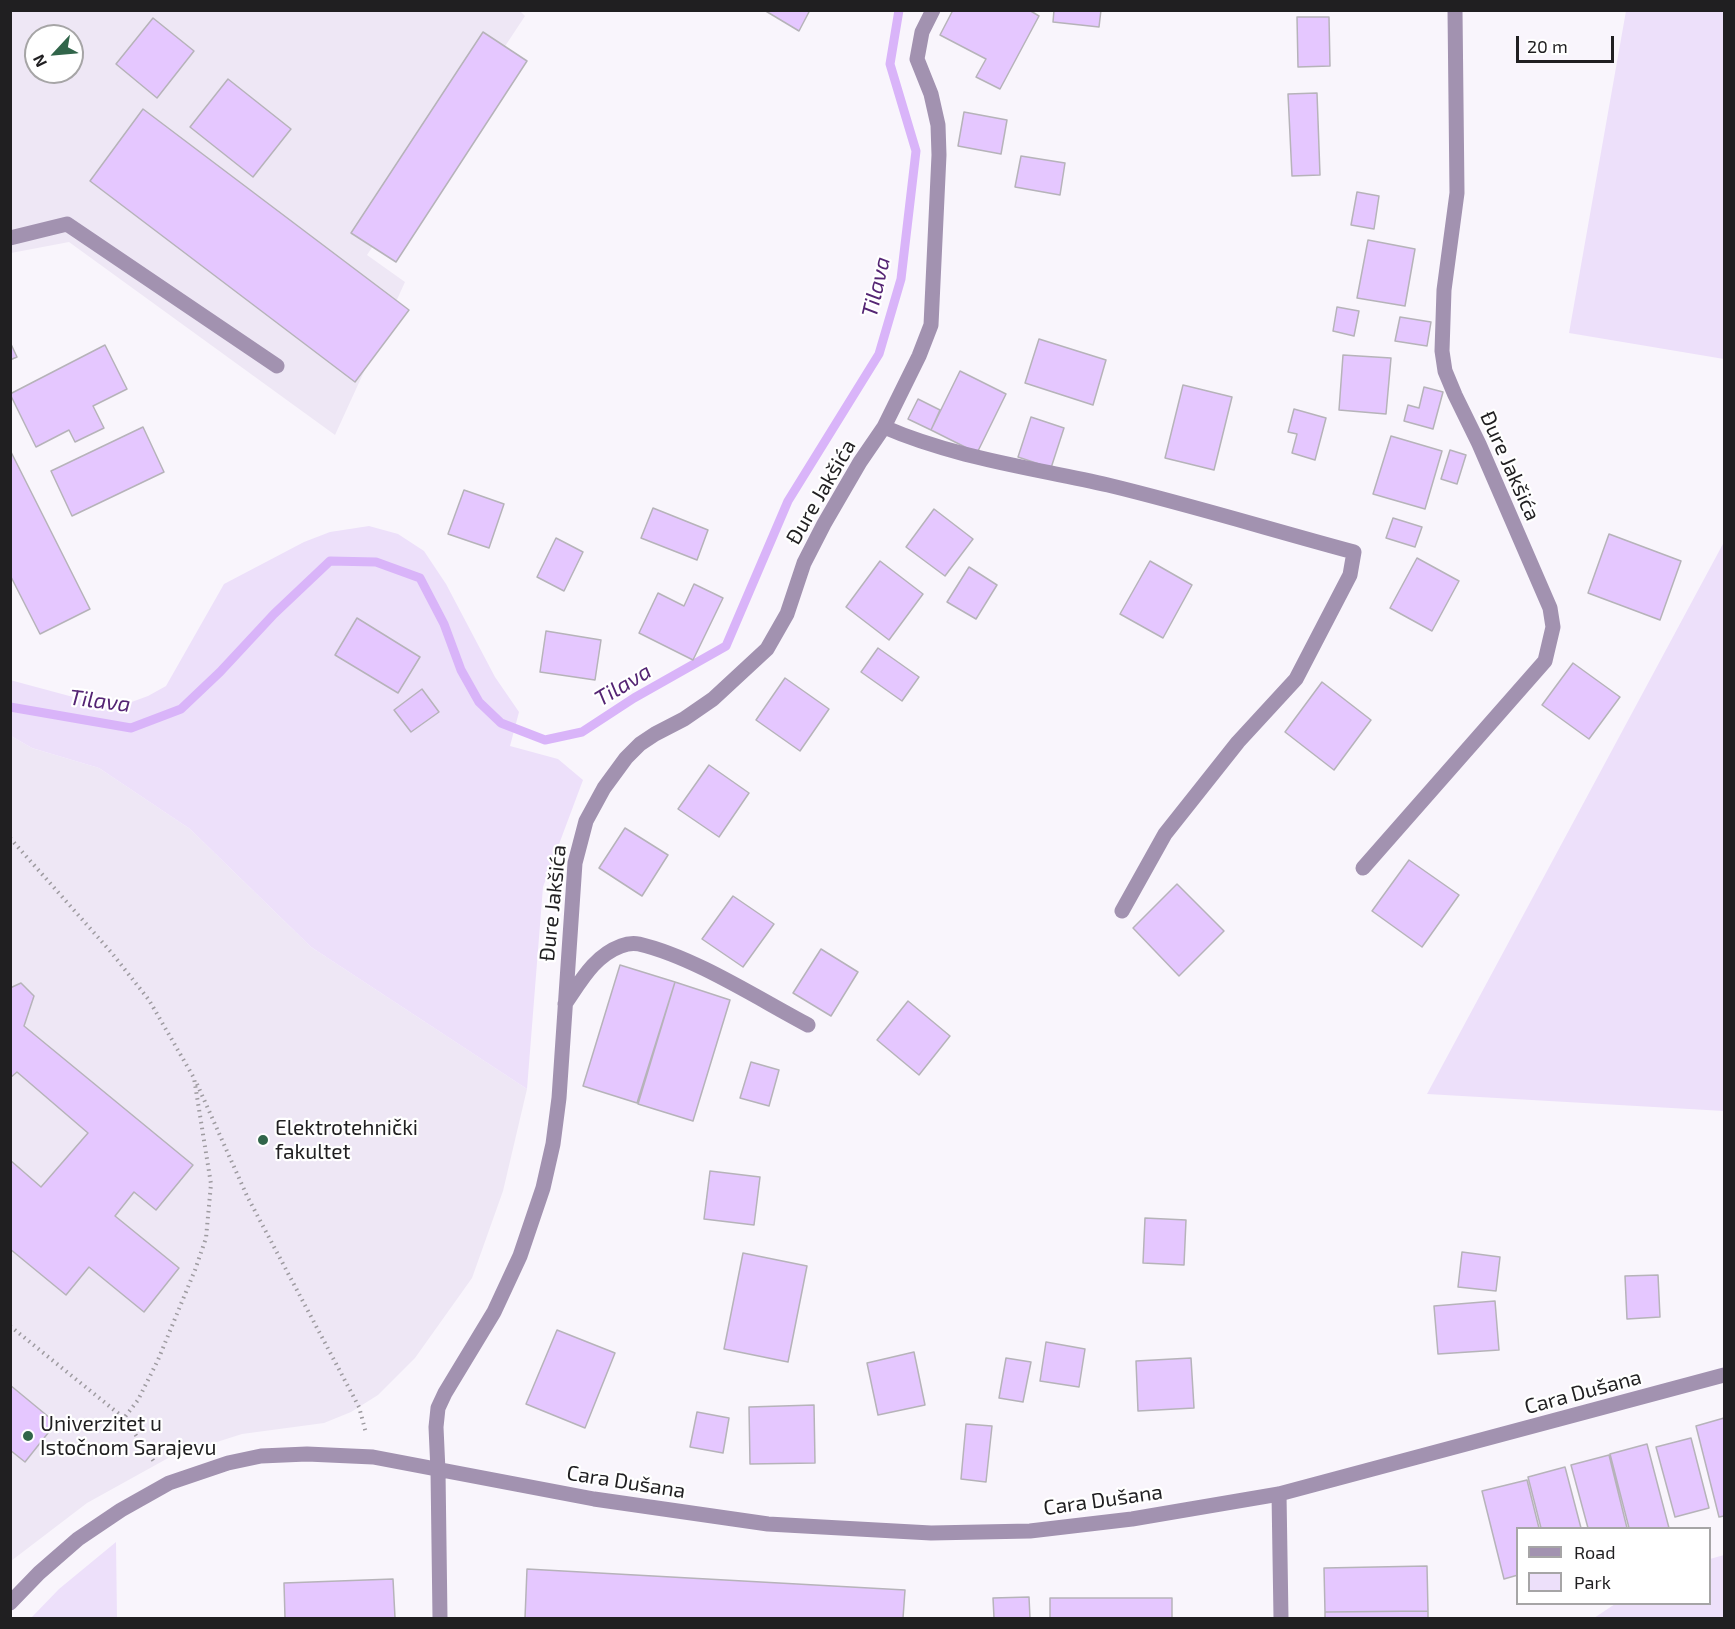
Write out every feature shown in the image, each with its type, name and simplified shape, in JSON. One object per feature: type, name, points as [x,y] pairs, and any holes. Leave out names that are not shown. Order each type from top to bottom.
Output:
[{"type":"street","name":"Đure Jakšića","points":[[440,1618],[438,1471],[435,1427],[438,1408],[494,1312],[520,1256],[543,1188],[553,1144],[559,1098],[575,863],[586,821],[604,788],[640,744],[684,719],[713,699],[767,649],[787,614],[804,563],[824,524],[860,462],[884,427],[919,356],[931,325],[939,155],[938,125],[931,94],[917,59],[922,32],[933,10]]},
{"type":"street","name":"Đure Jakšića","points":[[1364,868],[1545,661],[1553,627],[1550,608],[1445,371],[1442,351],[1444,290],[1457,193],[1455,10]]},
{"type":"street","points":[[10,238],[67,224],[278,366]]},
{"type":"street","name":"Đure Jakšića","points":[[884,427],[913,439],[970,455],[1109,486],[1354,552],[1350,575],[1296,679],[1238,742],[1165,834],[1122,911]]},
{"type":"street","points":[[565,1004],[593,964],[623,945],[637,943],[690,962],[807,1025]]},
{"type":"street","name":"Cara Dušana","points":[[10,1602],[78,1539],[121,1510],[169,1483],[228,1462],[261,1456],[307,1454],[373,1457],[594,1499],[768,1524],[932,1533],[1030,1531],[1132,1519],[1279,1494],[1725,1375]]},
{"type":"street","points":[[1279,1494],[1281,1618]]},
{"type":"path","points":[[10,838],[111,952],[149,1000],[194,1078],[247,1196],[359,1407],[373,1457]]},
{"type":"path","points":[[124,1418],[138,1400],[158,1360],[206,1238],[211,1184],[194,1078]]},
{"type":"path","points":[[10,1326],[124,1418],[169,1483]]},
{"type":"shaded area","points":[[519,10],[525,16],[367,255],[405,282],[335,435],[69,242],[11,253],[11,11]]},
{"type":"shaded area","name":"Elektrotehnički fakultet","points":[[11,736],[32,748],[99,768],[190,829],[311,947],[527,1089],[503,1191],[472,1278],[415,1358],[378,1395],[351,1412],[324,1423],[242,1434],[170,1457],[87,1503],[11,1561]]},
{"type":"green space","points":[[1626,11],[1724,11],[1724,359],[1569,333]]},
{"type":"green space","points":[[369,526],[398,534],[424,551],[446,584],[495,677],[519,712],[510,746],[558,759],[583,780],[543,887],[527,1089],[311,947],[190,829],[99,768],[32,748],[11,736],[10,680],[118,707],[148,696],[166,686],[224,584],[304,542],[330,532]]},
{"type":"green space","points":[[1724,542],[1724,1111],[1427,1094]]},
{"type":"green space","points":[[116,1542],[117,1618],[31,1618],[59,1589]]},
{"type":"green space","points":[[1724,1555],[1724,1618],[1594,1618],[1614,1605],[1711,1605],[1711,1559]]},
{"type":"building","points":[[764,10],[810,10],[799,31]]},
{"type":"building","points":[[953,10],[1029,10],[1039,16],[1000,89],[976,77],[986,59],[940,35]]},
{"type":"building","points":[[1054,10],[1101,10],[1099,27],[1053,22]]},
{"type":"building","points":[[1297,17],[1329,17],[1330,66],[1298,67]]},
{"type":"building","points":[[153,18],[194,51],[157,98],[116,64]]},
{"type":"building","points":[[483,32],[527,61],[396,262],[351,233]]},
{"type":"building","points":[[228,79],[291,129],[253,177],[190,127]]},
{"type":"building","points":[[1317,93],[1320,175],[1292,176],[1288,94]]},
{"type":"building","points":[[143,109],[409,310],[355,382],[90,181]]},
{"type":"building","points":[[964,112],[1007,120],[1001,154],[958,146]]},
{"type":"building","points":[[1021,156],[1065,163],[1060,195],[1015,187]]},
{"type":"building","points":[[1357,192],[1379,196],[1374,229],[1351,225]]},
{"type":"building","points":[[1368,240],[1415,249],[1405,306],[1357,298]]},
{"type":"building","points":[[1337,307],[1359,311],[1354,336],[1333,331]]},
{"type":"building","points":[[1400,317],[1431,322],[1427,346],[1395,341]]},
{"type":"building","points":[[1039,339],[1106,360],[1093,405],[1025,383]]},
{"type":"building","points":[[10,342],[17,357],[10,360]]},
{"type":"building","points":[[105,345],[127,389],[93,406],[104,428],[75,442],[69,430],[36,447],[10,394]]},
{"type":"building","points":[[1343,355],[1391,358],[1386,414],[1339,410]]},
{"type":"building","points":[[960,371],[1006,394],[977,453],[931,430]]},
{"type":"building","points":[[1183,385],[1232,397],[1214,470],[1165,458]]},
{"type":"building","points":[[1424,387],[1443,392],[1433,429],[1404,421],[1408,405],[1419,408]]},
{"type":"building","points":[[918,399],[940,410],[931,430],[908,419]]},
{"type":"building","points":[[1294,409],[1326,418],[1315,460],[1292,453],[1297,434],[1288,432]]},
{"type":"building","points":[[1031,417],[1064,428],[1051,468],[1018,457]]},
{"type":"building","points":[[143,427],[164,472],[72,516],[51,471]]},
{"type":"building","points":[[1391,436],[1442,451],[1425,509],[1373,494]]},
{"type":"building","points":[[10,450],[90,609],[40,634],[10,575]]},
{"type":"building","points":[[1450,450],[1466,455],[1457,484],[1441,479]]},
{"type":"building","points":[[464,490],[504,504],[489,548],[448,534]]},
{"type":"building","points":[[653,508],[708,530],[697,560],[641,538]]},
{"type":"building","points":[[934,509],[973,539],[945,576],[906,547]]},
{"type":"building","points":[[1393,518],[1422,527],[1415,547],[1386,538]]},
{"type":"building","points":[[1609,534],[1681,561],[1660,620],[1588,593]]},
{"type":"building","points":[[556,538],[583,552],[564,591],[537,577]]},
{"type":"building","points":[[1417,558],[1459,581],[1432,631],[1390,608]]},
{"type":"building","points":[[880,561],[923,594],[889,640],[846,607]]},
{"type":"building","points":[[1150,561],[1192,585],[1163,638],[1120,614]]},
{"type":"building","points":[[969,567],[997,585],[976,619],[947,602]]},
{"type":"building","points":[[694,584],[723,598],[693,660],[639,633],[658,593],[684,606]]},
{"type":"building","points":[[357,618],[420,657],[398,693],[335,655]]},
{"type":"building","points":[[546,631],[601,640],[595,680],[540,672]]},
{"type":"building","points":[[878,648],[919,677],[902,701],[861,672]]},
{"type":"building","points":[[1573,663],[1620,697],[1589,739],[1542,705]]},
{"type":"building","points":[[785,678],[829,709],[800,751],[756,720]]},
{"type":"building","points":[[1322,682],[1371,720],[1334,770],[1285,732]]},
{"type":"building","points":[[422,689],[439,712],[411,732],[394,710]]},
{"type":"building","points":[[709,765],[749,793],[719,837],[678,809]]},
{"type":"building","points":[[625,828],[668,855],[642,896],[599,868]]},
{"type":"building","points":[[1409,860],[1459,895],[1422,947],[1372,911]]},
{"type":"building","points":[[1177,884],[1224,931],[1179,976],[1133,928]]},
{"type":"building","points":[[733,896],[774,924],[743,967],[702,939]]},
{"type":"building","points":[[821,949],[858,972],[831,1016],[793,993]]},
{"type":"building","points":[[620,965],[675,982],[637,1103],[583,1086]]},
{"type":"building","points":[[675,982],[730,1000],[693,1121],[638,1104]]},
{"type":"building","points":[[21,983],[34,996],[24,1026],[193,1165],[156,1210],[134,1192],[115,1216],[179,1268],[144,1312],[89,1267],[66,1295],[10,1249],[10,1160],[41,1187],[88,1133],[17,1072],[10,1078],[10,988]]},
{"type":"building","points":[[908,1001],[950,1036],[919,1075],[877,1040]]},
{"type":"building","points":[[751,1062],[779,1070],[769,1106],[740,1098]]},
{"type":"building","points":[[710,1171],[760,1177],[754,1225],[704,1219]]},
{"type":"building","points":[[1145,1218],[1186,1220],[1184,1265],[1143,1263]]},
{"type":"building","points":[[1462,1252],[1500,1257],[1496,1291],[1458,1287]]},
{"type":"building","points":[[743,1253],[807,1266],[788,1362],[724,1349]]},
{"type":"building","points":[[1658,1275],[1660,1317],[1627,1319],[1625,1276]]},
{"type":"building","points":[[1495,1301],[1499,1350],[1438,1354],[1434,1306]]},
{"type":"building","points":[[557,1330],[615,1353],[585,1428],[526,1404]]},
{"type":"building","points":[[1046,1342],[1085,1349],[1079,1387],[1040,1381]]},
{"type":"building","points":[[914,1352],[925,1405],[878,1415],[867,1363]]},
{"type":"building","points":[[1006,1358],[1031,1362],[1023,1402],[999,1398]]},
{"type":"building","points":[[1191,1358],[1194,1408],[1138,1411],[1136,1361]]},
{"type":"building","name":"Univerzitet u Istočnom Sarajevu","points":[[10,1385],[56,1423],[25,1462],[10,1450]]},
{"type":"building","points":[[814,1405],[815,1463],[750,1464],[749,1407]]},
{"type":"building","points":[[697,1412],[729,1418],[723,1453],[690,1447]]},
{"type":"building","points":[[1724,1418],[1724,1516],[1719,1517],[1696,1426]]},
{"type":"building","points":[[966,1424],[992,1426],[986,1482],[961,1479]]},
{"type":"building","points":[[1691,1438],[1709,1508],[1675,1517],[1656,1447]]},
{"type":"building","points":[[1647,1444],[1669,1527],[1629,1527],[1610,1454]]},
{"type":"building","points":[[1609,1455],[1627,1527],[1588,1527],[1571,1465]]},
{"type":"building","points":[[1565,1467],[1581,1527],[1541,1527],[1528,1477]]},
{"type":"building","points":[[1527,1480],[1539,1527],[1516,1527],[1516,1576],[1504,1579],[1482,1491]]},
{"type":"building","points":[[1427,1566],[1428,1611],[1325,1612],[1324,1568]]},
{"type":"building","points":[[527,1569],[905,1590],[903,1618],[525,1618]]},
{"type":"building","points":[[393,1579],[395,1618],[285,1618],[284,1583]]},
{"type":"building","points":[[1029,1597],[1030,1618],[994,1618],[993,1598]]},
{"type":"building","points":[[1050,1598],[1172,1598],[1172,1618],[1050,1618]]},
{"type":"building","points":[[1428,1611],[1428,1618],[1325,1618],[1325,1612]]},
{"type":"waterway","name":"Tilava","points":[[10,707],[131,728],[181,709],[220,672],[274,614],[330,561],[376,562],[420,578],[444,624],[461,670],[479,702],[501,723],[545,740],[582,732],[634,698],[726,646],[788,501],[879,354],[901,279],[916,151],[890,64],[899,10]]},
{"type":"place","name":"Elektrotehnički fakultet","points":[[263,1140]]},
{"type":"place","name":"Univerzitet u Istočnom Sarajevu","points":[[28,1436]]}]
